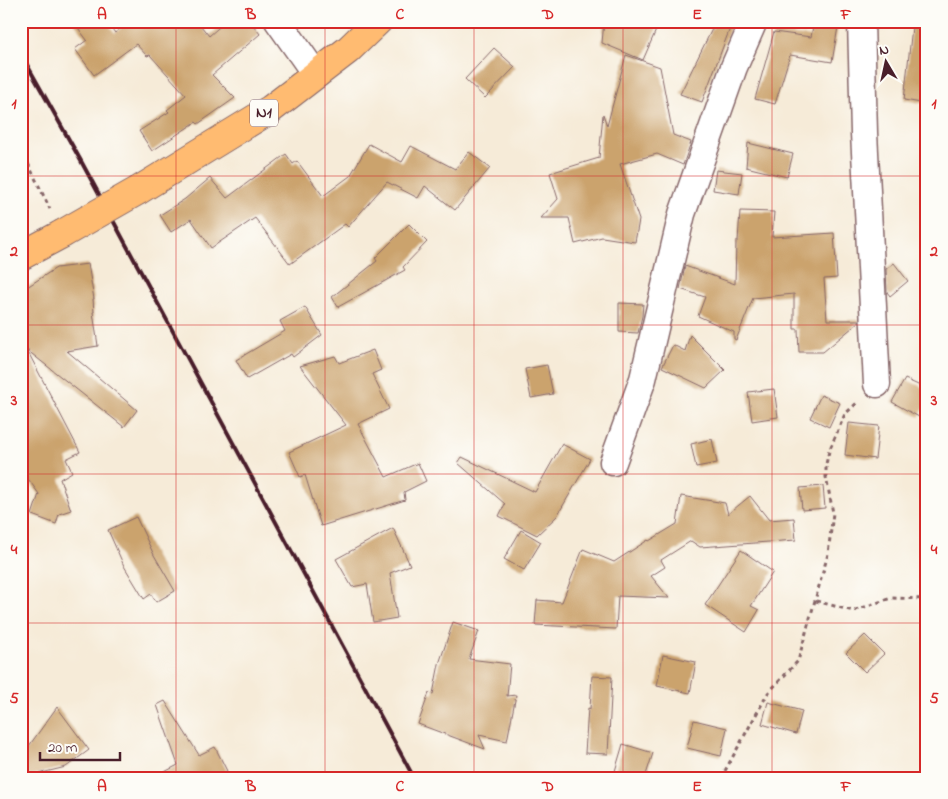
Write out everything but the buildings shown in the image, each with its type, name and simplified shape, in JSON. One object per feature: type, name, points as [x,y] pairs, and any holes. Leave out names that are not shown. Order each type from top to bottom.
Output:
[{"type":"highway","name":"N1","points":[[21,256],[139,190],[271,109],[348,50],[378,21]]},
{"type":"street","points":[[278,21],[316,75]]},
{"type":"street","points":[[613,462],[643,379],[682,214],[734,67],[754,21]]},
{"type":"street","points":[[861,21],[864,133],[877,384]]},
{"type":"path","points":[[21,149],[62,234]]},
{"type":"path","points":[[721,778],[768,693],[798,661],[828,554],[833,513],[826,477],[829,450],[845,414],[877,384]]},
{"type":"path","points":[[816,601],[853,611],[891,598],[927,599]]},
{"type":"railway","points":[[21,54],[81,161],[414,778]]}]
